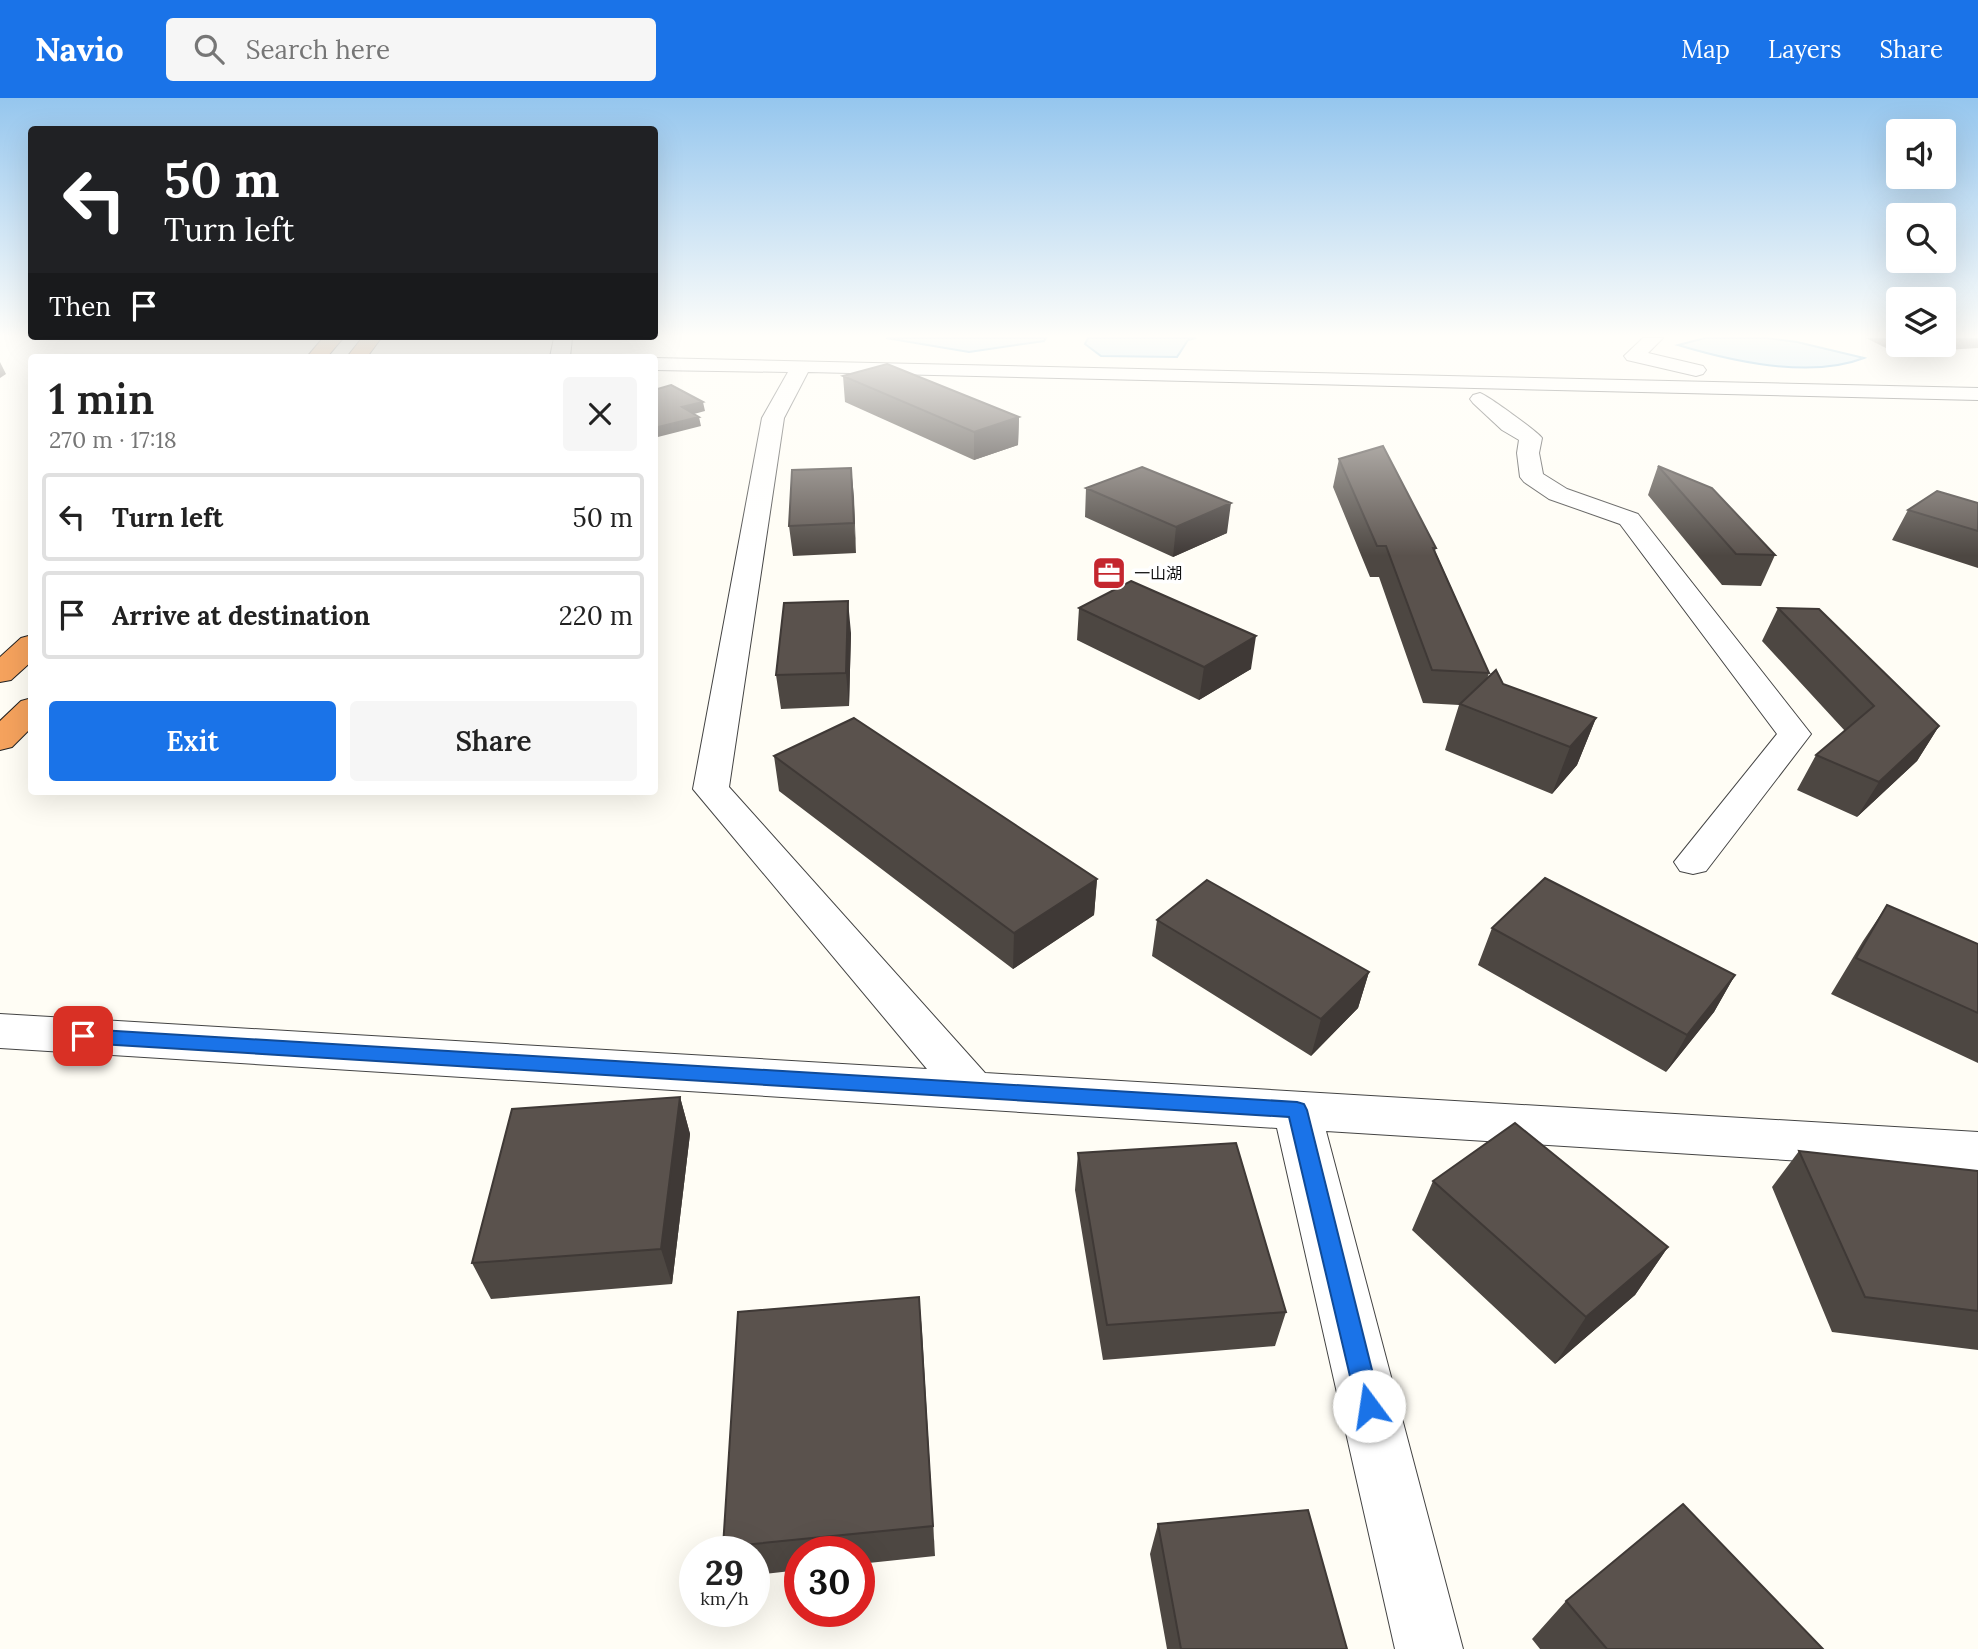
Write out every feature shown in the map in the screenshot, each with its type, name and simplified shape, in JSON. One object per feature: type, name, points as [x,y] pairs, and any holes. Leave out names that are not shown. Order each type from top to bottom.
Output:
[{"type":"highway","points":[[0,673],[28,648]]},
{"type":"highway","points":[[0,740],[28,712]]},
{"type":"street","points":[[777,410],[773,418],[711,789],[972,1090]]},
{"type":"street","points":[[1493,410],[1531,438],[1528,453],[1532,477],[1558,494],[1629,519],[1794,734],[1693,862]]},
{"type":"street","points":[[0,1031],[1978,1152]]},
{"type":"street","points":[[1297,1110],[1429,1649]]},
{"type":"building","points":[[658,410],[688,410],[699,417],[658,427]]},
{"type":"building","points":[[923,410],[1003,410],[1019,417],[974,432]]},
{"type":"building","points":[[1383,446],[1436,548],[1433,548],[1489,673],[1432,670],[1386,546],[1377,546],[1339,459]]},
{"type":"building","points":[[1658,466],[1712,488],[1775,555],[1736,554]]},
{"type":"building","points":[[1142,467],[1231,503],[1176,527],[1086,488]]},
{"type":"building","points":[[851,468],[854,523],[789,526],[792,470]]},
{"type":"building","points":[[1937,491],[1978,503],[1978,531],[1908,510]]},
{"type":"building","points":[[1131,581],[1256,636],[1204,667],[1079,608]]},
{"type":"building","points":[[848,601],[846,673],[776,675],[784,603]]},
{"type":"building","points":[[1778,608],[1819,609],[1939,726],[1879,782],[1816,755],[1874,706]]},
{"type":"building","points":[[1496,670],[1503,684],[1596,718],[1570,747],[1460,704]]},
{"type":"building","points":[[854,718],[1097,879],[1014,933],[774,756]]},
{"type":"building","points":[[1545,878],[1735,975],[1687,1035],[1492,928]]},
{"type":"building","points":[[1207,880],[1369,972],[1321,1019],[1157,920]]},
{"type":"building","points":[[1887,905],[1978,944],[1978,1013],[1856,958]]},
{"type":"building","points":[[680,1097],[661,1249],[472,1263],[512,1109]]},
{"type":"building","points":[[1515,1123],[1668,1247],[1586,1317],[1433,1181]]},
{"type":"building","points":[[1236,1143],[1286,1312],[1107,1325],[1078,1153]]},
{"type":"building","points":[[1799,1151],[1978,1171],[1978,1311],[1865,1297]]},
{"type":"building","points":[[919,1297],[933,1526],[833,1536],[784,1536],[784,1541],[770,1542],[770,1536],[724,1536],[738,1312]]},
{"type":"building","points":[[1683,1504],[1823,1649],[1607,1649],[1566,1601]]},
{"type":"building","points":[[1308,1510],[1347,1649],[1181,1649],[1158,1524]]},
{"type":"place","name":"一山湖","points":[[1109,573]]},
{"type":"route","points":[[83,1036],[1297,1110],[1369,1406]]}]
